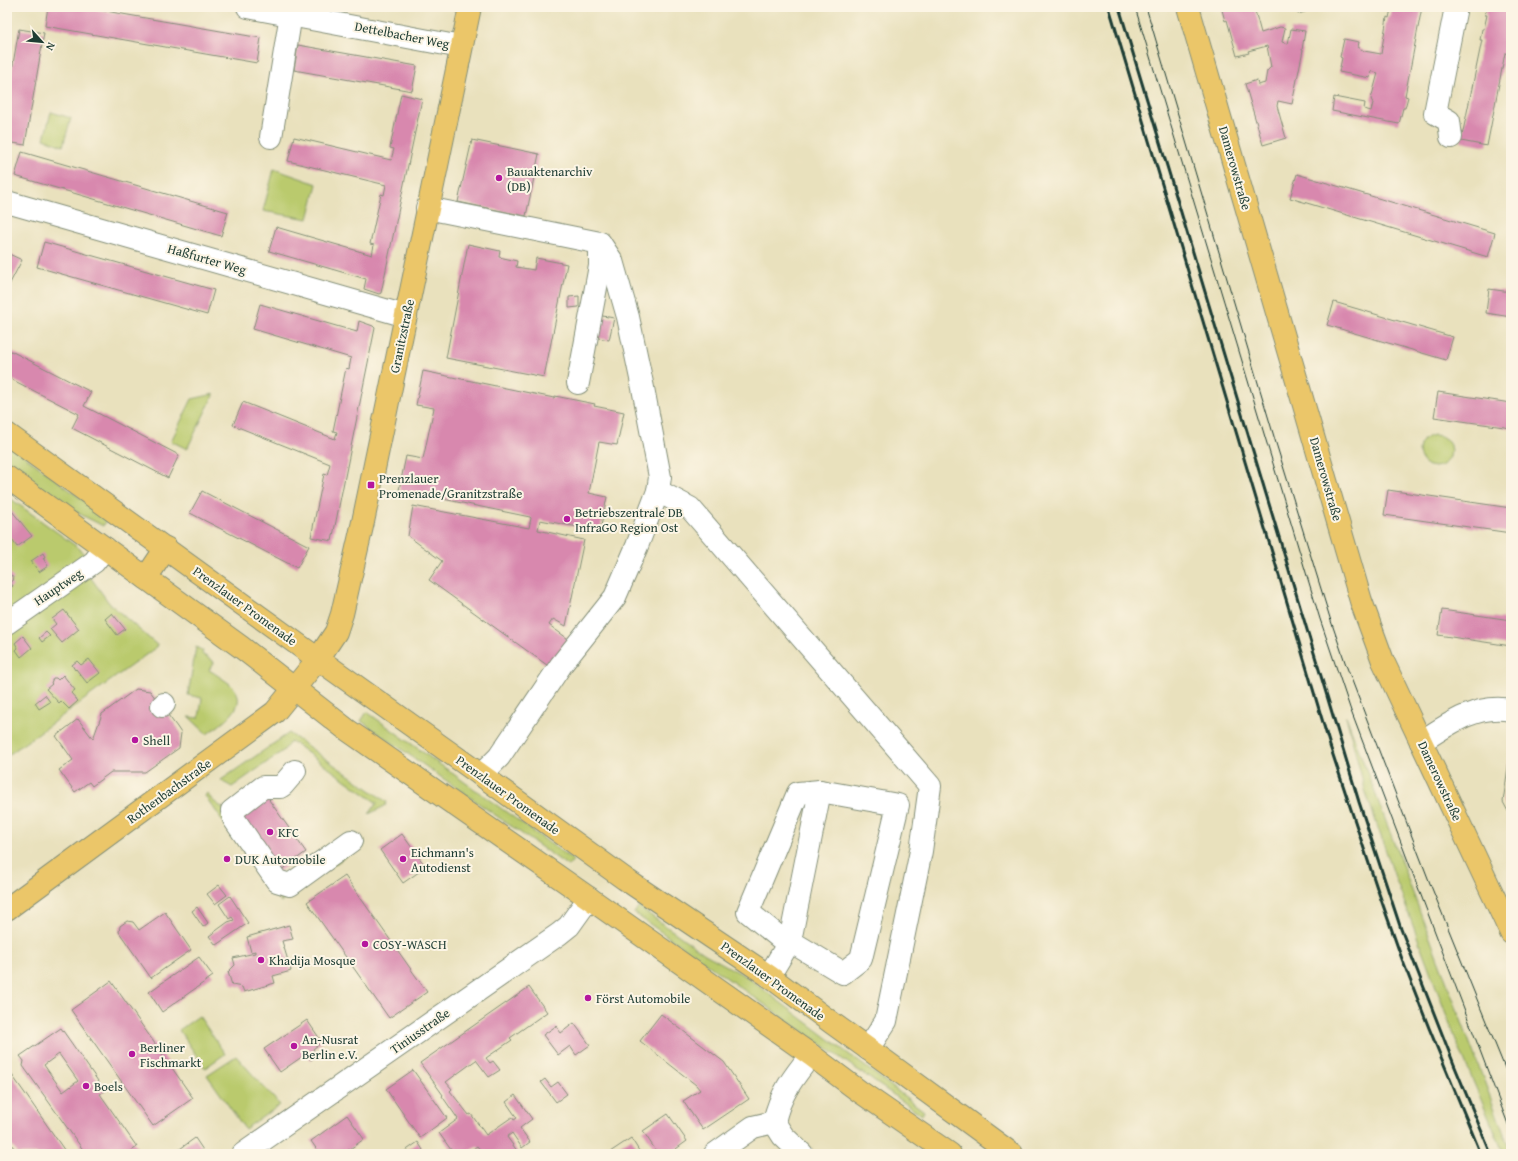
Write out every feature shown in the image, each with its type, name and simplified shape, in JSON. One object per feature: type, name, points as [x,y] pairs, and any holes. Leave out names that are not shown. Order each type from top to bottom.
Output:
[{"type":"main road","name":"Granitzstraße","points":[[318,660],[336,632],[342,614],[470,7]]},
{"type":"main road","name":"Damerowstraße","points":[[1188,7],[1361,600],[1383,661],[1511,933]]},
{"type":"main road","name":"Prenzlauer Promenade","points":[[7,434],[166,548],[318,660],[625,879],[769,976],[1012,1154]]},
{"type":"main road","points":[[7,477],[241,647],[346,729],[589,898],[811,1055],[859,1091],[950,1154]]},
{"type":"main road","points":[[146,578],[166,548]]},
{"type":"main road","name":"Rothenbachstraße","points":[[7,909],[275,712],[318,660]]},
{"type":"street","name":"Dettelbacher Weg","points":[[248,7],[462,47]]},
{"type":"street","points":[[1451,136],[1449,121],[1435,112],[1456,7]]},
{"type":"street","points":[[271,137],[291,14]]},
{"type":"street","name":"Haßfurter Weg","points":[[7,202],[406,316]]},
{"type":"street","points":[[427,208],[600,243],[612,261],[628,317],[660,477],[658,491],[637,546],[615,597],[561,665],[499,757],[481,775]]},
{"type":"street","points":[[578,382],[600,266],[600,243]]},
{"type":"street","points":[[658,491],[690,508],[930,786],[921,851],[886,1021],[868,1049]]},
{"type":"street","name":"Hauptweg","points":[[7,623],[94,562],[105,548]]},
{"type":"street","points":[[1421,742],[1466,714],[1501,708],[1511,710]]},
{"type":"street","points":[[295,771],[284,785],[280,787],[263,787],[232,811],[234,819],[277,881],[290,885],[351,841]]},
{"type":"street","points":[[769,976],[789,943],[820,791]]},
{"type":"street","points":[[820,791],[898,805],[861,959],[843,973],[789,943],[748,912],[798,792],[820,791]]},
{"type":"street","name":"Tiniusstraße","points":[[243,1154],[559,934],[568,926],[589,898]]},
{"type":"street","points":[[802,1154],[783,1136],[774,1122],[777,1109],[788,1084],[811,1055]]},
{"type":"street","points":[[715,1154],[753,1128],[774,1122]]},
{"type":"green space","points":[[51,112],[71,118],[63,146],[44,139]]},
{"type":"green space","points":[[274,169],[317,184],[308,219],[263,211]]},
{"type":"green space","points":[[214,394],[187,449],[171,441],[192,399]]},
{"type":"green space","points":[[1432,435],[1438,435],[1448,442],[1451,451],[1450,457],[1444,464],[1438,467],[1432,467],[1422,460],[1419,454],[1419,448],[1426,438]]},
{"type":"green space","points":[[7,443],[107,518],[103,526],[51,499],[7,468]]},
{"type":"green space","points":[[7,496],[80,549],[84,555],[81,564],[109,603],[158,646],[7,756]]},
{"type":"green space","points":[[196,647],[203,651],[202,654],[214,662],[209,670],[230,684],[236,691],[238,699],[237,706],[227,719],[207,734],[189,717],[199,718],[202,698],[188,695]]},
{"type":"green space","points":[[367,712],[573,860],[568,866],[361,721]]},
{"type":"green space","points":[[1346,716],[1511,1154],[1504,1154],[1457,1043],[1397,883],[1365,790]]},
{"type":"green space","points":[[289,733],[387,802],[385,806],[369,814],[377,803],[291,741],[283,751],[232,787],[221,780]]},
{"type":"green space","points":[[207,793],[212,800],[223,808],[277,888],[362,839],[365,843],[281,902],[205,796]]},
{"type":"green space","points":[[639,907],[705,954],[747,977],[924,1111],[922,1115],[634,913]]},
{"type":"green space","points":[[199,1016],[225,1054],[205,1068],[179,1030]]},
{"type":"green space","points":[[236,1056],[280,1105],[245,1129],[207,1075]]},
{"type":"building","points":[[48,7],[82,7],[261,38],[257,63],[45,26]]},
{"type":"building","points":[[1223,7],[1254,7],[1261,33],[1280,27],[1285,28],[1282,42],[1288,44],[1291,29],[1305,31],[1303,50],[1292,104],[1278,101],[1277,106],[1286,138],[1263,145],[1245,84],[1257,80],[1258,85],[1265,83],[1267,71],[1271,67],[1267,46],[1248,51],[1249,53],[1237,56],[1227,20],[1225,21],[1222,10]]},
{"type":"building","points":[[1296,7],[1307,7],[1308,11],[1298,14]]},
{"type":"building","points":[[1376,7],[1422,7],[1405,96],[1408,97],[1405,108],[1403,108],[1399,124],[1332,111],[1334,97],[1365,103],[1364,109],[1371,111],[1373,103],[1371,99],[1378,73],[1371,71],[1370,78],[1339,72],[1342,58],[1340,57],[1344,39],[1359,42],[1358,47],[1364,51],[1381,54],[1387,17],[1389,18],[1391,9]]},
{"type":"building","points":[[1487,7],[1511,7],[1511,54],[1505,53],[1487,146],[1461,141],[1482,40],[1480,40],[1482,29],[1484,29],[1487,15],[1485,15]]},
{"type":"building","points":[[19,29],[44,33],[25,145],[7,142],[7,99]]},
{"type":"building","points":[[298,45],[417,66],[412,91],[294,70]]},
{"type":"building","points":[[401,94],[422,99],[381,293],[379,294],[364,289],[366,279],[269,251],[276,227],[372,255],[374,245],[370,244],[381,194],[384,195],[386,185],[288,161],[294,137],[391,160],[394,149],[390,148]]},
{"type":"building","name":"Bauaktenarchiv (DB)","points":[[472,140],[539,154],[526,216],[458,202]]},
{"type":"building","points":[[22,152],[228,212],[221,236],[15,176]]},
{"type":"building","points":[[1297,174],[1495,233],[1488,257],[1290,198]]},
{"type":"building","points":[[44,242],[214,290],[207,315],[37,267]]},
{"type":"building","points":[[468,244],[500,251],[499,257],[517,261],[516,267],[534,270],[536,258],[567,264],[544,377],[446,358]]},
{"type":"building","points":[[7,253],[22,260],[7,289]]},
{"type":"building","points":[[1489,289],[1511,292],[1511,317],[1486,313]]},
{"type":"building","points":[[579,296],[579,307],[569,308],[569,297]]},
{"type":"building","points":[[1334,302],[1453,337],[1446,360],[1327,325]]},
{"type":"building","points":[[260,304],[357,332],[359,321],[375,328],[332,541],[311,537],[324,474],[327,475],[330,464],[233,425],[243,402],[335,439],[337,432],[333,431],[346,368],[349,369],[351,358],[253,329]]},
{"type":"building","points":[[597,315],[614,318],[609,340],[593,337]]},
{"type":"building","points":[[7,349],[91,392],[84,406],[179,455],[168,478],[72,428],[79,414],[7,377]]},
{"type":"building","name":"Betriebszentrale DB InfraGO Region Ost","points":[[423,371],[554,398],[555,396],[595,404],[594,406],[624,412],[617,445],[599,442],[589,493],[607,497],[600,531],[540,520],[538,530],[584,540],[566,626],[553,619],[549,625],[571,641],[551,668],[429,580],[442,561],[408,536],[413,506],[529,528],[531,518],[399,490],[406,456],[423,459],[434,408],[416,405]]},
{"type":"building","points":[[1438,392],[1511,403],[1511,428],[1434,417]]},
{"type":"building","points":[[1388,490],[1511,508],[1511,533],[1384,515]]},
{"type":"building","points":[[202,491],[309,546],[297,568],[190,513]]},
{"type":"building","points":[[12,511],[32,536],[17,547],[7,533],[7,514]]},
{"type":"building","points":[[43,553],[45,557],[43,558],[48,566],[39,572],[31,561]]},
{"type":"building","points":[[7,570],[14,579],[10,582],[13,586],[7,590]]},
{"type":"building","points":[[64,610],[79,629],[62,643],[50,629],[56,624],[52,619]]},
{"type":"building","points":[[1442,610],[1511,620],[1511,646],[1438,635]]},
{"type":"building","points":[[112,613],[125,629],[117,635],[105,619]]},
{"type":"building","points":[[46,632],[50,636],[42,642],[39,638]]},
{"type":"building","points":[[23,636],[32,648],[21,657],[16,650],[18,648],[15,643]]},
{"type":"building","points":[[89,659],[100,673],[87,683],[72,665],[77,661],[81,665]]},
{"type":"building","points":[[63,675],[75,690],[71,693],[78,701],[69,709],[61,701],[59,703],[46,689],[52,684],[53,678],[58,680]]},
{"type":"building","points":[[136,689],[150,691],[177,727],[181,733],[179,748],[145,772],[111,772],[92,786],[89,782],[75,792],[59,770],[73,760],[56,736],[78,719],[93,739],[102,714]]},
{"type":"building","points":[[45,695],[50,702],[39,709],[35,703]]},
{"type":"building","points":[[1511,753],[1511,817],[1503,802]]},
{"type":"building","name":"KFC","points":[[266,792],[270,799],[269,800],[306,852],[277,873],[236,815]]},
{"type":"building","name":"Eichmann's Autodienst","points":[[402,834],[426,867],[403,883],[380,850]]},
{"type":"building","name":"COSY-WASCH","points":[[345,876],[427,992],[389,1018],[307,902]]},
{"type":"building","points":[[219,885],[227,895],[215,904],[207,894]]},
{"type":"building","points":[[230,896],[248,923],[216,945],[209,936],[228,922],[234,920],[232,917],[229,919],[219,904]]},
{"type":"building","points":[[197,907],[208,923],[203,927],[192,911]]},
{"type":"building","points":[[165,912],[191,950],[151,978],[119,932],[120,926],[127,921],[133,922],[139,930]]},
{"type":"building","name":"Khadija Mosque","points":[[289,925],[293,939],[282,941],[289,964],[292,962],[294,963],[294,967],[290,967],[291,971],[273,976],[275,983],[244,992],[242,987],[232,985],[228,972],[235,965],[233,958],[255,953],[255,951],[251,952],[247,937]]},
{"type":"building","points":[[199,957],[213,976],[162,1012],[149,992]]},
{"type":"building","name":"Berliner Fischmarkt","points":[[111,981],[193,1098],[153,1126],[71,1010]]},
{"type":"building","points":[[529,987],[547,1012],[510,1038],[512,1040],[486,1058],[490,1063],[493,1061],[500,1070],[489,1077],[476,1060],[446,1082],[452,1089],[450,1091],[469,1115],[471,1114],[486,1135],[512,1117],[514,1120],[517,1118],[506,1102],[515,1095],[532,1119],[520,1128],[530,1142],[522,1148],[512,1133],[507,1137],[518,1152],[517,1154],[489,1154],[486,1151],[483,1153],[477,1146],[466,1154],[454,1154],[439,1133],[458,1119],[420,1063]]},
{"type":"building","points":[[661,1014],[724,1062],[749,1099],[703,1130],[683,1101],[700,1090],[696,1085],[640,1041]]},
{"type":"building","name":"An-Nusrat Berlin e.V.","points":[[307,1020],[322,1042],[313,1049],[317,1055],[311,1060],[306,1054],[280,1072],[264,1049]]},
{"type":"building","points":[[574,1023],[590,1045],[576,1055],[570,1046],[558,1055],[543,1035],[556,1026],[561,1033]]},
{"type":"building","name":"Boels","points":[[61,1028],[105,1091],[100,1094],[137,1147],[127,1154],[86,1154],[23,1066],[24,1061],[20,1056]],"holes":[[[59,1054],[78,1081],[63,1092],[44,1065]]]},
{"type":"building","points":[[7,1068],[67,1154],[18,1154],[7,1138]]},
{"type":"building","points":[[413,1070],[447,1118],[420,1138],[386,1089]]},
{"type":"building","points":[[545,1079],[551,1087],[558,1082],[567,1094],[556,1102],[541,1082]]},
{"type":"building","points":[[668,1114],[687,1141],[669,1154],[658,1154],[643,1131]]},
{"type":"building","points":[[347,1115],[364,1139],[343,1154],[320,1154],[311,1141]]},
{"type":"building","points":[[195,1138],[203,1150],[198,1154],[173,1154]]},
{"type":"building","points":[[631,1138],[641,1154],[607,1154]]},
{"type":"building","points":[[418,1142],[423,1150],[418,1154],[401,1154]]},
{"type":"tram line","points":[[1135,7],[1320,619],[1351,711],[1511,1132]]},
{"type":"tram line","points":[[1146,7],[1275,440],[1330,618],[1346,665],[1431,886],[1511,1083]]},
{"type":"railway","points":[[1109,7],[1330,746],[1402,959],[1481,1154]]},
{"type":"railway","points":[[1119,7],[1359,802],[1401,929],[1491,1154]]},
{"type":"place","name":"Bauaktenarchiv (DB)","points":[[499,178]]},
{"type":"place","name":"Prenzlauer Promenade/Granitzstraße","points":[[371,485]]},
{"type":"place","name":"Betriebszentrale DB InfraGO Region Ost","points":[[567,519]]},
{"type":"place","name":"Shell","points":[[135,740]]},
{"type":"place","name":"KFC","points":[[270,832]]},
{"type":"place","name":"DUK Automobile","points":[[227,859]]},
{"type":"place","name":"Eichmann's Autodienst","points":[[403,859]]},
{"type":"place","name":"COSY-WASCH","points":[[365,944]]},
{"type":"place","name":"Khadija Mosque","points":[[261,960]]},
{"type":"place","name":"Först Automobile","points":[[588,998]]},
{"type":"place","name":"An-Nusrat Berlin e.V.","points":[[294,1046]]},
{"type":"place","name":"Berliner Fischmarkt","points":[[132,1054]]},
{"type":"place","name":"Boels","points":[[86,1086]]}]
